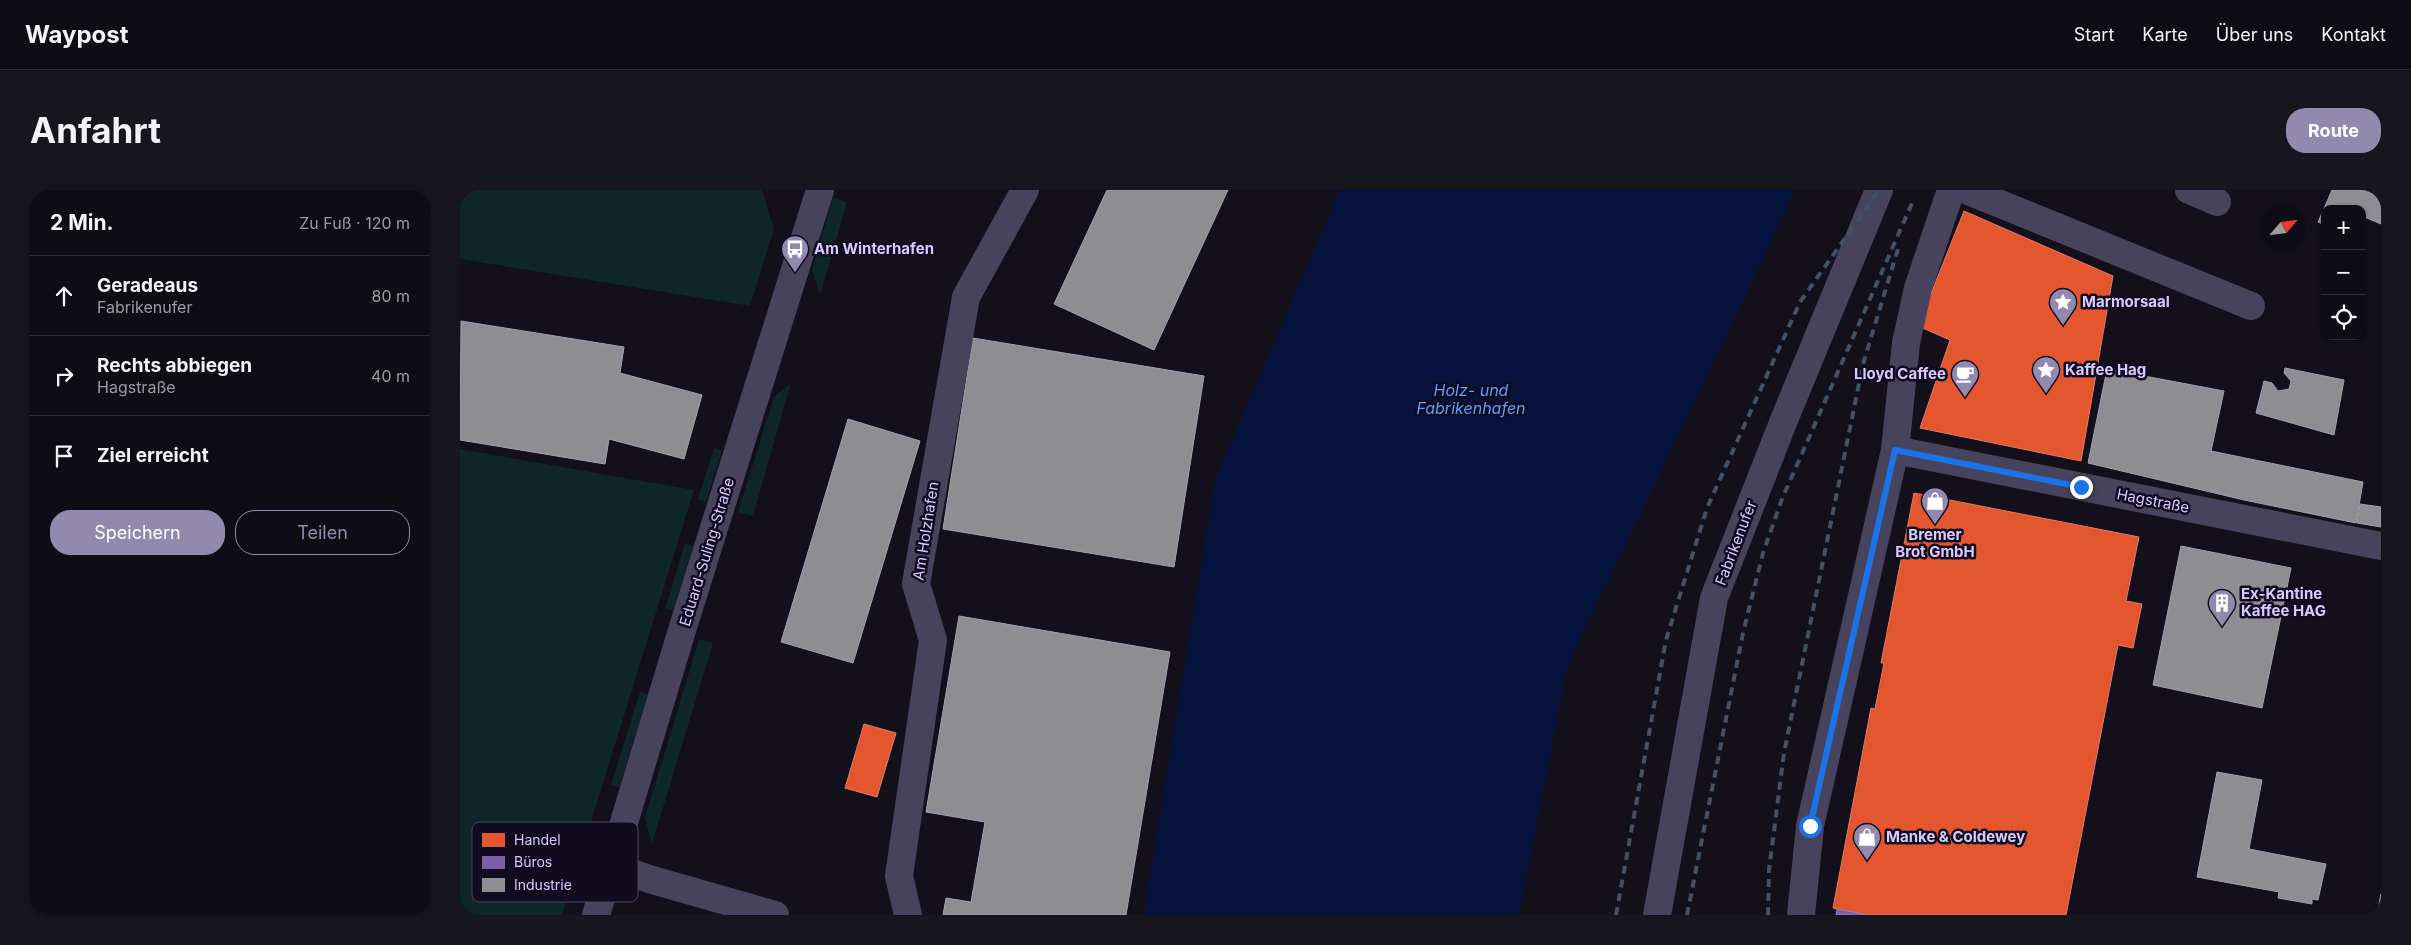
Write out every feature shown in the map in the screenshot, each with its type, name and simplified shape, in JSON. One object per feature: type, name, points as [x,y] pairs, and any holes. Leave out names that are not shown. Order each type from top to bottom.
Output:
[{"type":"street","name":"Eduard-Suling-Straße","points":[[625,822],[683,627],[820,190]]},
{"type":"street","name":"Am Holzhafen","points":[[908,915],[899,876],[933,640],[916,584],[966,297],[1025,190]]},
{"type":"street","name":"Fabrikenufer","points":[[1657,915],[1714,598],[1784,420],[1879,190]]},
{"type":"street","points":[[1801,915],[1810,826],[1895,450],[1906,343],[1918,288],[1951,190]]},
{"type":"street","points":[[1966,190],[2250,306]]},
{"type":"street","points":[[2189,190],[2217,202]]},
{"type":"street","name":"Hagstraße","points":[[1895,450],[2381,546]]},
{"type":"street","points":[[638,875],[775,915]]},
{"type":"street","name":"Eduard-Suling-Straße","points":[[596,915],[600,902]]},
{"type":"green space","points":[[460,190],[762,190],[774,229],[750,306],[460,259]]},
{"type":"green space","points":[[833,197],[847,202],[820,295],[812,270]]},
{"type":"green space","points":[[791,383],[753,516],[738,512],[774,397]]},
{"type":"green space","points":[[714,448],[722,450],[706,502],[698,499]]},
{"type":"green space","points":[[460,449],[694,490],[591,822],[472,822],[472,902],[566,902],[562,915],[460,915]]},
{"type":"green space","points":[[685,543],[693,546],[673,611],[665,609]]},
{"type":"green space","points":[[699,639],[713,643],[652,844],[645,818]]},
{"type":"green space","points":[[640,692],[648,694],[619,788],[611,785]]},
{"type":"water","name":"Holz- und Fabrikenhafen","points":[[1340,190],[1796,190],[1567,667],[1519,915],[1144,915],[1216,478]]},
{"type":"building: Handel","points":[[1964,211],[2113,276],[2081,461],[1920,428],[1950,340],[1918,326]]},
{"type":"building: Handel","points":[[1914,493],[2139,537],[2126,601],[2142,604],[2133,648],[2118,645],[2066,915],[1868,915],[1833,908],[1871,708],[1875,709],[1884,663],[1881,663]]},
{"type":"building: Handel","points":[[864,724],[896,733],[877,797],[845,788]]},
{"type":"building: Büros","points":[[1837,909],[1868,915],[1836,915]]},
{"type":"building: Industrie","points":[[1107,190],[1228,190],[1154,350],[1054,304]]},
{"type":"building: Industrie","points":[[2332,190],[2381,190],[2381,224],[2366,218],[2366,205],[2325,205]]},
{"type":"building: Industrie","points":[[461,321],[624,347],[620,373],[702,395],[684,459],[609,439],[605,464],[460,440]]},
{"type":"building: Industrie","points":[[973,338],[1204,376],[1174,567],[943,529]]},
{"type":"building: Industrie","points":[[2285,368],[2344,380],[2334,435],[2256,413],[2264,381],[2272,383],[2278,391],[2289,389],[2291,381],[2284,373]]},
{"type":"building: Industrie","points":[[2107,369],[2224,391],[2211,451],[2363,482],[2356,523],[2244,500],[2088,463]]},
{"type":"building: Industrie","points":[[848,419],[920,441],[853,663],[781,642]]},
{"type":"building: Industrie","points":[[2360,504],[2381,507],[2381,527],[2357,523]]},
{"type":"building: Industrie","name":"Ex-Kantine Kaffee HAG","points":[[2181,546],[2291,568],[2262,708],[2153,685]]},
{"type":"building: Industrie","points":[[959,616],[1170,652],[1126,915],[943,915],[946,898],[971,902],[985,822],[926,812]]},
{"type":"building: Industrie","points":[[2217,772],[2262,780],[2249,849],[2326,864],[2318,900],[2312,899],[2312,904],[2278,898],[2279,892],[2197,877]]},
{"type":"building: Industrie","points":[[2381,894],[2381,915],[2377,915]]},
{"type":"railway","points":[[1616,915],[1666,640],[1707,508],[1800,302],[1879,190]]},
{"type":"railway","points":[[1687,915],[1743,633],[1763,553],[1782,499],[1913,201]]},
{"type":"railway","points":[[1768,915],[1769,870],[1784,753],[1863,364],[1898,249]]},
{"type":"place","name":"Am Winterhafen","points":[[795,273]]},
{"type":"place","name":"Marmorsaal","points":[[2063,326]]},
{"type":"place","name":"Kaffee Hag","points":[[2046,394]]},
{"type":"place","name":"Lloyd Caffee","points":[[1965,398]]},
{"type":"place","name":"Bremer Brot GmbH","points":[[1935,525]]},
{"type":"place","name":"Ex-Kantine Kaffee HAG","points":[[2222,627]]},
{"type":"place","name":"Manke & Coldewey","points":[[1867,861]]},
{"type":"route","points":[[1810,826],[1895,450],[2081,487]]}]
